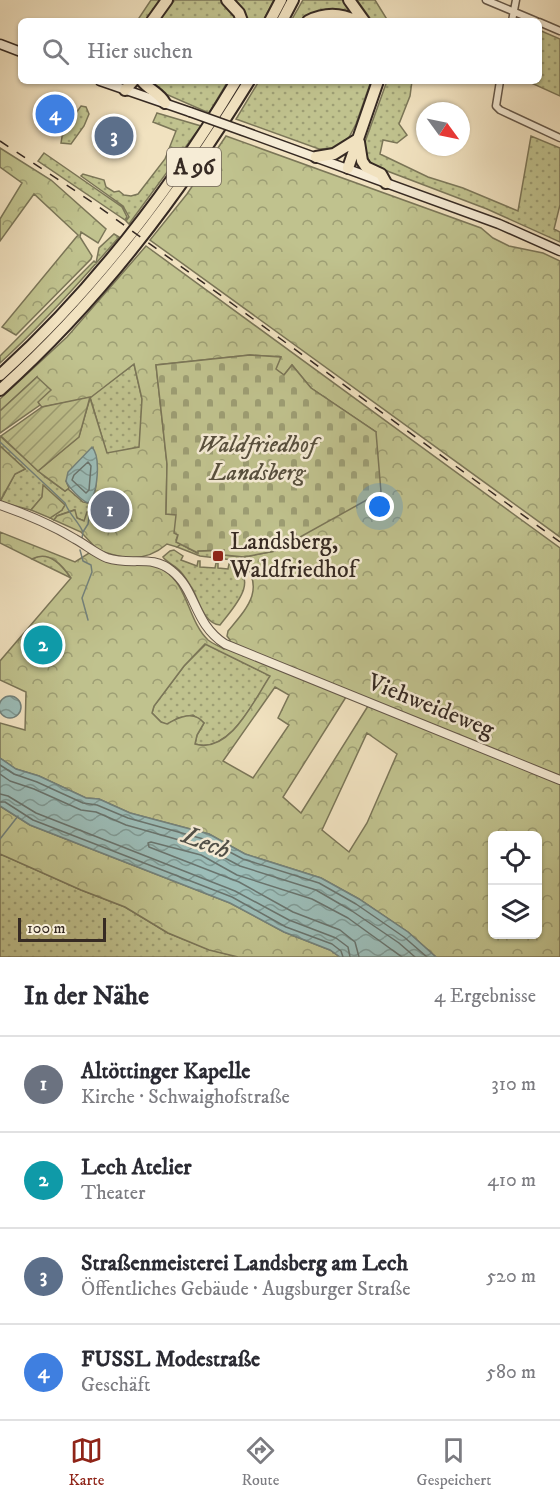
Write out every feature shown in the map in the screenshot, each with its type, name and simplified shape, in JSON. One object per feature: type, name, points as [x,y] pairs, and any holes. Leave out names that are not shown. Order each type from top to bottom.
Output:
[{"type":"highway","points":[[154,18],[167,0]]},
{"type":"highway","points":[[227,0],[241,18]]},
{"type":"highway","points":[[272,18],[281,0]]},
{"type":"highway","points":[[284,18],[293,0]]},
{"type":"highway","points":[[349,0],[362,18]]},
{"type":"highway","points":[[316,18],[333,14],[346,18]]},
{"type":"highway","points":[[144,84],[162,97],[165,103]]},
{"type":"highway","name":"A 96","points":[[0,375],[55,321],[114,255],[172,180],[233,84]]},
{"type":"highway","name":"A 96","points":[[0,390],[62,329],[133,249],[182,186],[247,84]]},
{"type":"highway","points":[[348,168],[377,84]]},
{"type":"highway","points":[[316,157],[334,154],[358,139]]},
{"type":"highway","points":[[358,139],[362,161],[366,167],[381,174],[386,183]]},
{"type":"main road","points":[[0,44],[18,51]]},
{"type":"main road","points":[[125,85],[165,103],[500,224],[560,251]]},
{"type":"street","points":[[486,0],[528,18]]},
{"type":"street","points":[[513,18],[516,0]]},
{"type":"street","points":[[542,24],[560,31]]},
{"type":"street","points":[[500,84],[496,106],[500,110],[560,138]]},
{"type":"street","name":"Viehweideweg","points":[[0,506],[47,524],[109,558],[129,562],[151,560],[162,564],[177,576],[201,620],[215,638],[231,647],[560,780]]},
{"type":"green space","points":[[151,0],[163,0],[149,18],[139,18]]},
{"type":"green space","points":[[175,0],[220,0],[225,2],[237,18],[159,18]]},
{"type":"green space","points":[[232,0],[274,0],[265,18],[245,18]]},
{"type":"green space","points":[[303,0],[347,0],[359,15],[325,18],[293,18]]},
{"type":"green space","points":[[357,0],[375,0],[386,18],[370,18]]},
{"type":"green space","points":[[542,31],[560,39],[560,96],[534,84],[542,84]]},
{"type":"green space","points":[[149,84],[226,84],[209,113],[152,88]]},
{"type":"green space","points":[[257,84],[370,84],[356,124],[346,143],[337,148],[319,149],[236,119]]},
{"type":"green space","points":[[386,84],[412,84],[410,96],[399,124],[407,135],[397,143],[383,140],[380,154],[428,177],[463,188],[518,211],[531,136],[560,148],[560,205],[554,229],[560,232],[560,242],[487,209],[374,166],[366,156],[365,142]]},
{"type":"green space","points":[[81,106],[86,107],[89,114],[84,126],[71,144],[61,143],[63,131]]},
{"type":"green space","points":[[157,113],[201,126],[129,224],[126,221],[129,217],[123,206],[81,176],[83,174],[104,180],[106,187],[114,192],[119,191],[131,196],[138,194],[165,159],[176,131],[153,122]]},
{"type":"green space","points":[[226,136],[481,228],[493,238],[509,246],[543,253],[560,261],[560,537],[150,240],[187,194]]},
{"type":"green space","points":[[0,148],[51,180],[106,229],[98,243],[81,232],[80,237],[92,256],[91,259],[16,335],[2,327],[78,235],[34,194],[0,241],[0,219],[22,183],[0,167]]},
{"type":"green space","points":[[44,153],[122,207],[127,217],[125,220],[38,161]]},
{"type":"green space","points":[[114,234],[119,237],[91,269],[0,363],[0,356],[94,261],[96,263],[99,248]]},
{"type":"green space","points":[[146,246],[560,548],[560,957],[436,957],[408,932],[359,899],[321,878],[245,854],[209,834],[130,813],[99,799],[86,798],[39,776],[16,769],[0,758],[0,723],[25,730],[26,692],[0,680],[0,661],[71,578],[54,560],[44,556],[32,559],[0,543],[0,532],[75,562],[89,553],[117,563],[159,567],[178,585],[201,632],[208,640],[224,649],[230,640],[227,636],[228,631],[247,607],[253,590],[250,572],[243,562],[244,557],[275,551],[376,432],[311,388],[292,365],[284,375],[275,369],[280,357],[250,355],[156,365],[167,464],[166,514],[177,514],[178,535],[176,540],[181,544],[177,547],[167,544],[150,555],[132,558],[113,555],[93,548],[94,546],[81,532],[54,520],[57,516],[75,510],[77,518],[84,521],[87,512],[100,510],[103,518],[128,514],[129,512],[113,502],[116,494],[114,492],[96,504],[88,503],[95,492],[96,485],[93,448],[66,481],[69,488],[65,491],[38,471],[79,436],[90,398],[42,407],[38,403],[37,377],[0,411],[0,399],[67,337]],"holes":[[[134,364],[142,399],[139,447],[107,453],[90,398]],[[205,644],[270,676],[240,723],[230,734],[208,745],[195,744],[204,723],[200,719],[186,716],[167,724],[161,722],[152,713],[154,706],[184,666]],[[275,687],[289,695],[278,718],[289,725],[253,778],[223,761]],[[346,697],[368,706],[301,813],[283,797]],[[367,733],[397,754],[367,823],[349,852],[322,830]]]},
{"type":"green space","name":"Waldfriedhof Landsberg","points":[[250,355],[281,357],[276,369],[284,375],[292,365],[311,388],[376,432],[381,492],[275,551],[244,557],[224,555],[224,550],[198,551],[198,553],[176,542],[178,535],[174,533],[176,515],[166,514],[167,464],[156,365]]},
{"type":"green space","points":[[134,364],[142,399],[140,447],[107,454],[90,397]]},
{"type":"green space","points":[[37,377],[51,390],[38,402],[40,405],[0,433],[0,411]]},
{"type":"green space","points":[[90,397],[79,437],[38,471],[1,436],[42,407]]},
{"type":"green space","points":[[0,436],[44,476],[65,491],[68,489],[83,502],[96,504],[114,491],[130,511],[128,515],[84,521],[77,518],[74,510],[57,516],[54,520],[50,518],[62,510],[44,486],[42,497],[31,510],[0,502],[15,474],[25,469],[0,446]]},
{"type":"green space","points":[[0,446],[25,469],[15,474],[0,501]]},
{"type":"green space","points":[[43,485],[65,505],[62,510],[50,518],[31,510],[42,497]]},
{"type":"green space","points":[[181,544],[197,553],[198,551],[224,550],[225,555],[242,557],[241,561],[200,556],[177,547]]},
{"type":"green space","points":[[174,550],[183,556],[181,560],[197,566],[200,561],[200,567],[215,568],[218,563],[218,568],[228,569],[229,564],[239,570],[244,577],[245,585],[238,602],[220,625],[214,624],[206,616],[184,576],[163,557]]},
{"type":"green space","points":[[41,555],[55,560],[71,578],[32,559]]},
{"type":"green space","points":[[206,644],[271,676],[240,723],[219,741],[208,745],[195,744],[204,723],[193,715],[178,718],[167,725],[152,713],[154,706],[184,666]]},
{"type":"green space","points":[[0,806],[30,825],[230,903],[284,932],[330,950],[340,957],[238,957],[209,950],[168,933],[125,907],[0,854]]},
{"type":"green space","points":[[0,854],[125,907],[168,933],[208,949],[238,957],[0,957]]},
{"type":"water","points":[[92,447],[97,459],[97,476],[94,492],[88,503],[69,487],[66,481],[68,472]]},
{"type":"water","points":[[10,696],[18,699],[21,707],[18,715],[10,718],[2,715],[-1,707],[2,699]]},
{"type":"water","name":"Lech","points":[[0,758],[16,769],[39,776],[86,798],[99,799],[130,813],[209,834],[245,854],[321,878],[359,899],[408,932],[436,957],[340,957],[330,950],[284,932],[230,903],[30,825],[0,806]]},
{"type":"waterway","points":[[0,442],[65,503],[83,532],[82,538]]},
{"type":"waterway","points":[[83,532],[88,524],[90,511]]},
{"type":"waterway","points":[[80,550],[83,561],[91,565],[92,572],[82,598],[88,620]]},
{"type":"waterway","points":[[0,839],[18,816]]},
{"type":"railway","points":[[0,141],[95,204],[560,542]]},
{"type":"place","name":"FUSSL Modestraße","points":[[55,114]]},
{"type":"place","name":"Straßenmeisterei Landsberg am Lech","points":[[114,136]]},
{"type":"place","name":"Altöttinger Kapelle","points":[[110,510]]},
{"type":"place","name":"Landsberg, Waldfriedhof","points":[[218,556]]},
{"type":"place","name":"Lech Atelier","points":[[43,645]]}]
